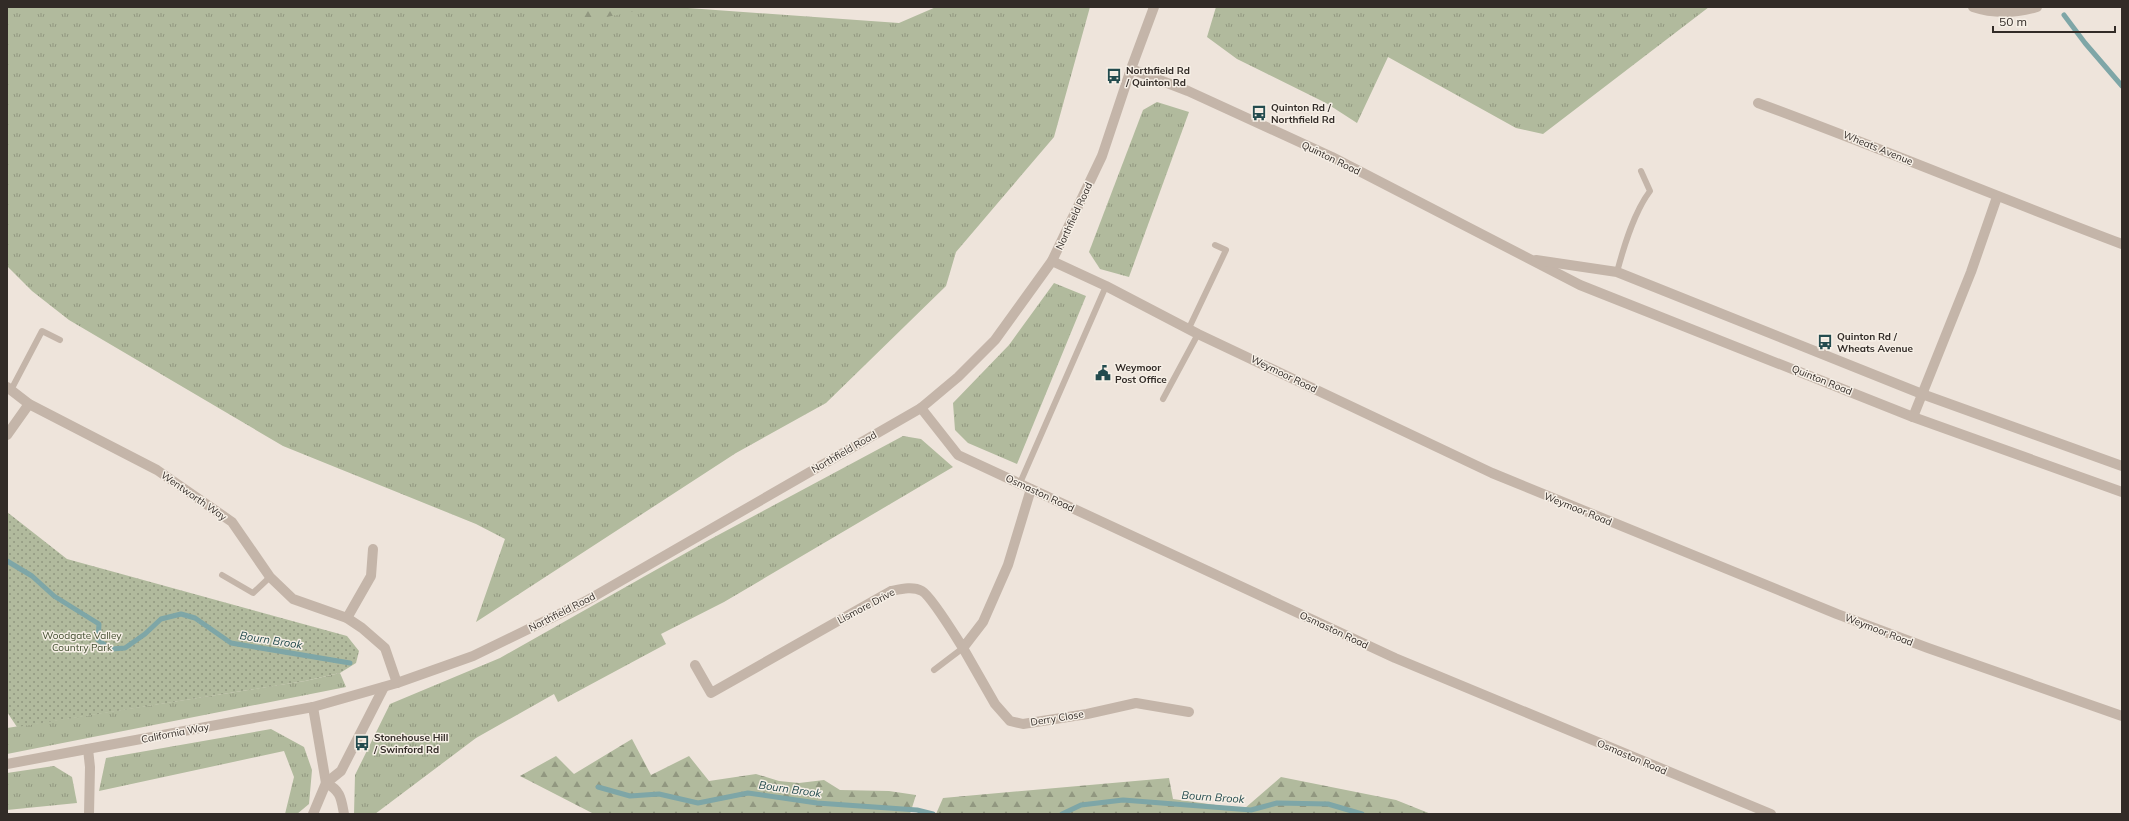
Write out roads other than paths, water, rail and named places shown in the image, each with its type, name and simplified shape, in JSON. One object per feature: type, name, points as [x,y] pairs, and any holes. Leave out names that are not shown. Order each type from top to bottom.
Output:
[{"type":"street","name":"Northfield Road","points":[[343,699],[397,683],[473,656],[586,601],[921,408],[958,377],[994,340],[1052,261],[1102,156],[1130,68],[1154,7]]},
{"type":"street","points":[[1973,7],[1986,11],[2019,12],[2037,7]]},
{"type":"street","name":"Quinton Road","points":[[1130,68],[1188,91],[1332,157],[1580,285],[1914,416],[2122,492]]},
{"type":"street","name":"Wheats Avenue","points":[[1758,103],[1873,146],[1997,197],[2122,244]]},
{"type":"street","points":[[1914,416],[1970,272],[1997,197]]},
{"type":"street","name":"Quinton Road","points":[[1526,258],[1617,272],[1922,394],[2122,466]]},
{"type":"street","name":"Weymoor Road","points":[[1052,261],[1106,286],[1193,331],[1492,474],[1836,614],[2122,716]]},
{"type":"street","name":"Wentworth Way","points":[[9,388],[29,404],[156,470],[232,522],[270,578],[292,599],[347,618],[362,628],[385,648],[397,683]]},
{"type":"street","points":[[7,436],[29,404]]},
{"type":"street","name":"Osmaston Road","points":[[921,408],[958,455],[1395,658],[1771,814]]},
{"type":"street","points":[[963,648],[983,622],[1008,565],[1031,489]]},
{"type":"street","points":[[347,618],[371,576],[373,549]]},
{"type":"street","name":"Lismore Drive","points":[[695,665],[711,693],[891,591],[908,588],[923,591],[944,618],[963,648]]},
{"type":"street","name":"Derry Close","points":[[963,648],[995,704],[1010,721],[1023,724],[1087,714],[1136,703],[1189,712]]},
{"type":"street","points":[[313,814],[326,783],[342,771],[384,687]]},
{"type":"street","name":"California Way","points":[[7,764],[313,707],[343,699]]},
{"type":"street","points":[[313,707],[326,783],[336,789],[341,798],[344,814]]},
{"type":"street","points":[[88,749],[90,767],[89,814]]},
{"type":"lane","points":[[1617,272],[1625,241],[1644,199],[1650,191],[1641,171]]},
{"type":"lane","points":[[1163,399],[1226,250],[1215,244]]},
{"type":"lane","points":[[1020,483],[1106,286]]},
{"type":"lane","points":[[9,388],[42,331],[60,340]]},
{"type":"lane","points":[[222,575],[253,593],[270,578]]},
{"type":"lane","points":[[934,670],[963,648]]},
{"type":"waterway","points":[[2064,15],[2085,43],[2122,86]]},
{"type":"waterway","name":"Bourn Brook","points":[[7,561],[32,576],[54,596],[99,624],[98,640],[111,649],[125,648],[145,634],[161,619],[181,614],[195,618],[231,643],[350,663]]},
{"type":"waterway","name":"Bourn Brook","points":[[598,787],[630,796],[659,794],[698,803],[748,793],[817,803],[917,810],[933,814]]},
{"type":"waterway","name":"Bourn Brook","points":[[1062,814],[1081,805],[1123,800],[1251,810],[1277,803],[1328,804],[1362,814]]},
{"type":"place","name":"Northfield Rd / Quinton Rd","points":[[1114,76]]},
{"type":"place","name":"Quinton Rd / Northfield Rd","points":[[1259,113]]},
{"type":"place","name":"Quinton Rd / Wheats Avenue","points":[[1825,342]]},
{"type":"place","name":"Weymoor Post Office","points":[[1103,373]]},
{"type":"place","name":"Stonehouse Hill / Swinford Rd","points":[[362,743]]},
{"type":"park label","name":"Woodgate Valley Country Park","points":[[82,640]]}]
